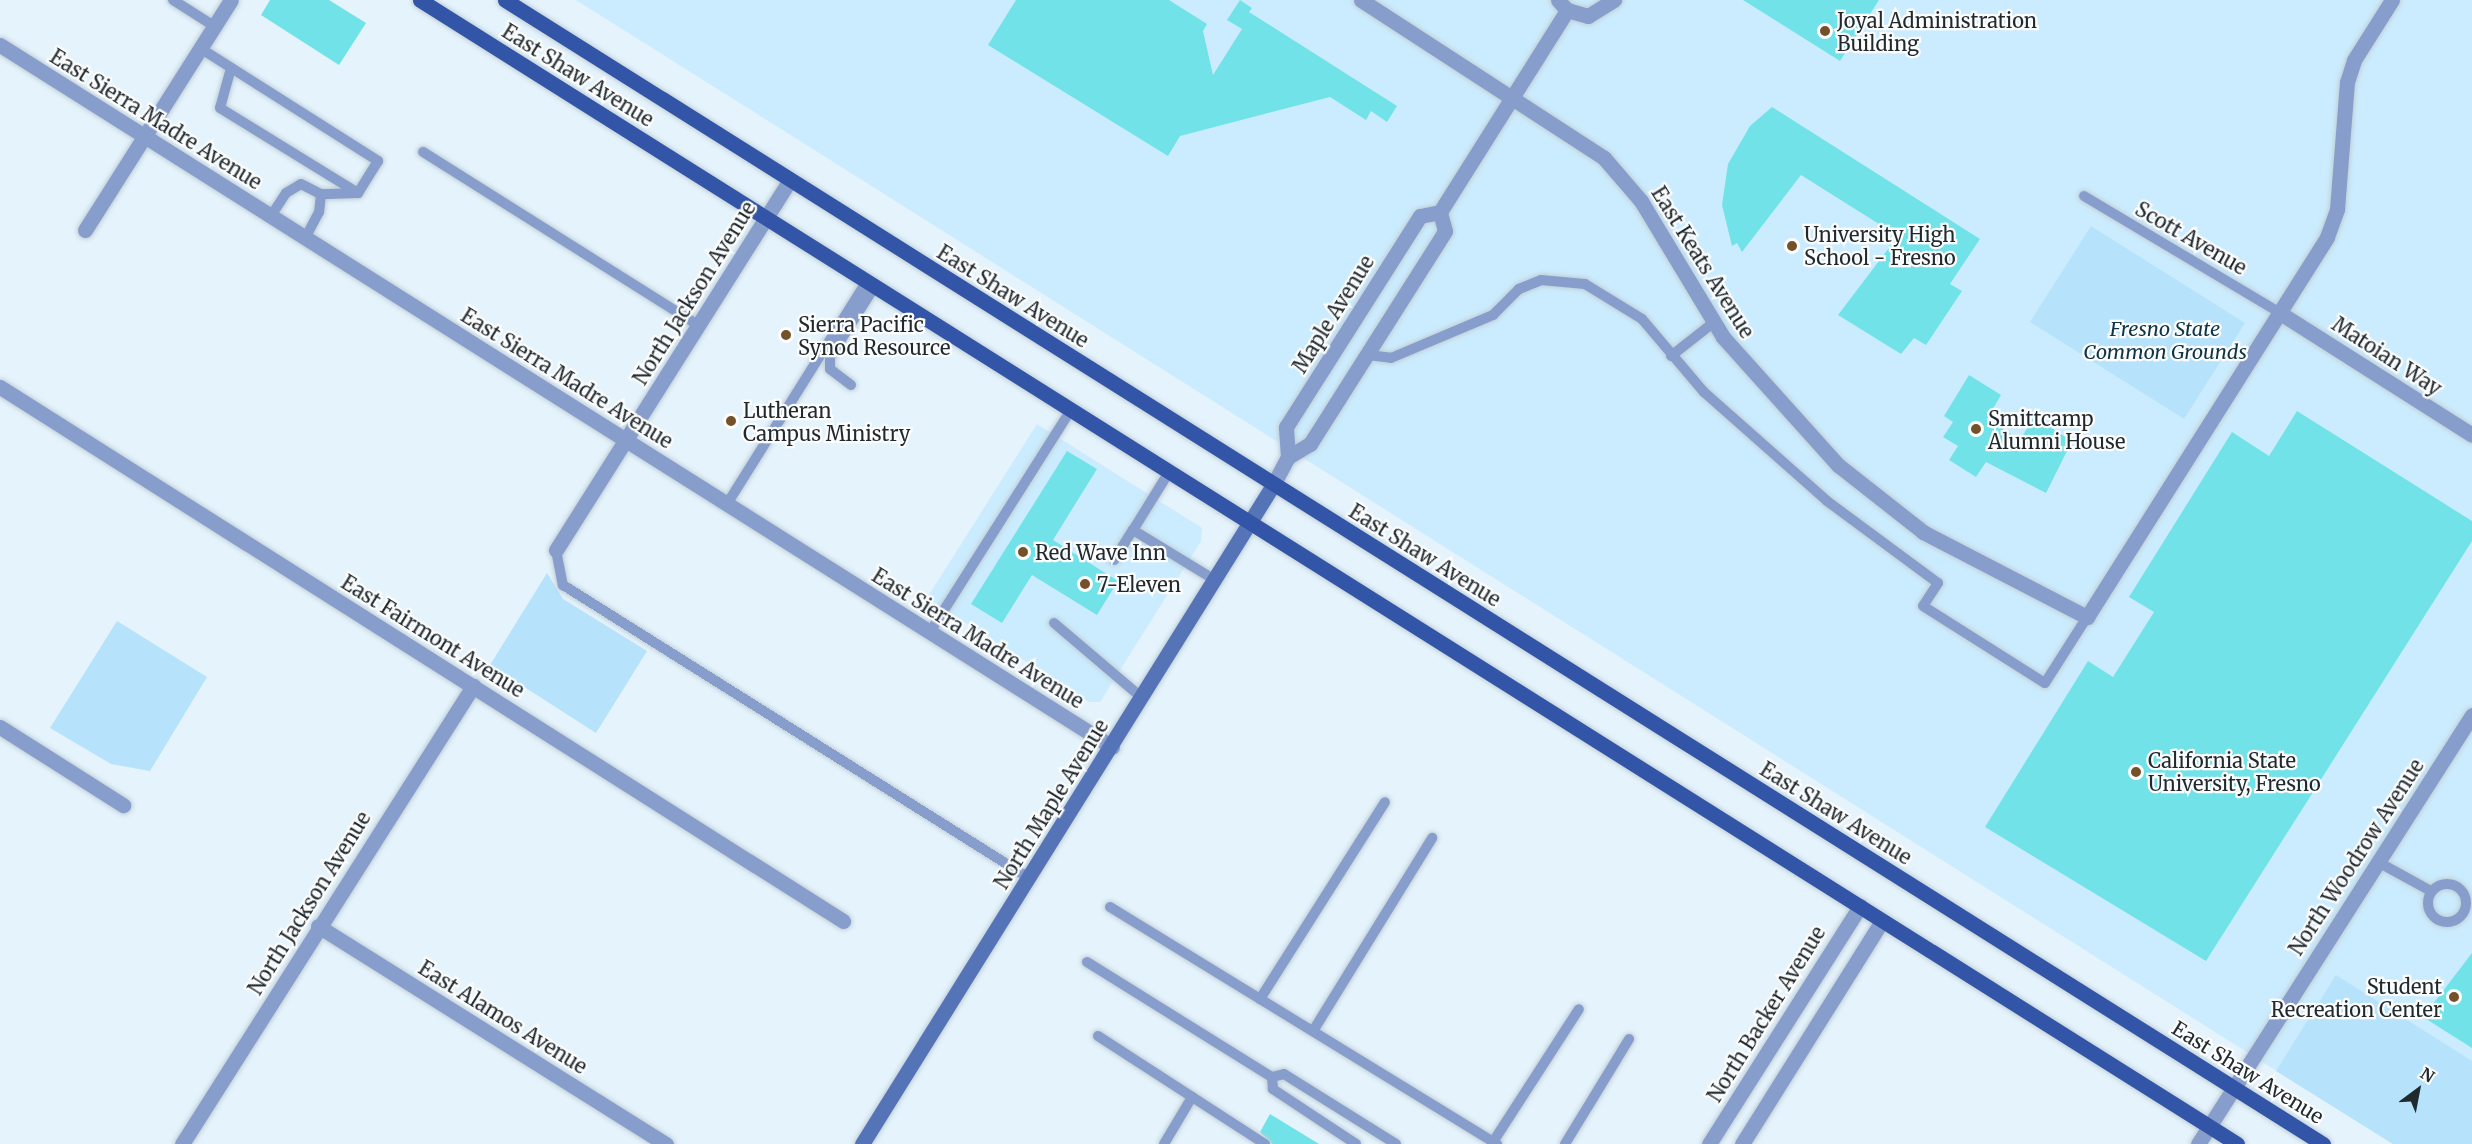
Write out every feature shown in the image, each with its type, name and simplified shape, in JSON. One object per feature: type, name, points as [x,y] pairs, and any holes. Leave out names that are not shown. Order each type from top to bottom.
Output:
[{"type":"main road","name":"East Shaw Avenue","points":[[420,0],[2237,1144]]},
{"type":"main road","name":"East Shaw Avenue","points":[[505,0],[2323,1144]]},
{"type":"street","points":[[85,230],[231,0]]},
{"type":"street","name":"East Keats Avenue","points":[[1361,0],[1588,145],[1621,175],[1713,323],[1802,430],[1880,499],[1962,555],[2087,617]]},
{"type":"street","points":[[1273,485],[1288,458],[1310,444],[1368,356],[1445,231],[1440,212],[1514,97],[1563,5],[1588,16],[1614,0]]},
{"type":"street","points":[[2087,617],[2280,313],[2334,221],[2347,82],[2354,60],[2392,0]]},
{"type":"street","name":"East Sierra Madre Avenue","points":[[0,45],[1112,747]]},
{"type":"street","name":"North Jackson Avenue","points":[[556,550],[790,180]]},
{"type":"street","name":"Maple Avenue","points":[[1288,458],[1286,427],[1420,216],[1440,212]]},
{"type":"street","name":"Matoian Way","points":[[2280,313],[2472,435]]},
{"type":"street","name":"East Fairmont Avenue","points":[[0,387],[843,921]]},
{"type":"street","name":"North Maple Avenue","points":[[862,1144],[1112,747],[1273,485]]},
{"type":"street","name":"North Jackson Avenue","points":[[182,1144],[318,926],[473,686]]},
{"type":"street","name":"North Woodrow Avenue","points":[[2198,1144],[2472,715]]},
{"type":"street","points":[[0,727],[123,805]]},
{"type":"street","name":"North Backer Avenue","points":[[1709,1144],[1860,906]]},
{"type":"street","points":[[1742,1144],[1882,921]]},
{"type":"street","name":"East Alamos Avenue","points":[[318,926],[666,1144]]},
{"type":"lane","points":[[173,0],[214,26]]},
{"type":"lane","points":[[200,48],[378,161],[358,193]]},
{"type":"lane","points":[[231,68],[220,108],[358,193]]},
{"type":"lane","points":[[423,153],[698,325]]},
{"type":"lane","points":[[272,216],[286,193],[301,184],[321,195],[358,193]]},
{"type":"lane","points":[[305,238],[320,212],[321,195]]},
{"type":"lane","name":"Scott Avenue","points":[[2084,196],[2280,313]]},
{"type":"lane","points":[[1368,356],[1391,358],[1502,311],[1523,286],[1565,278],[1624,305],[1671,356],[1827,501],[1938,583],[1923,606],[2045,683],[2087,617]]},
{"type":"lane","points":[[851,385],[830,369],[830,357],[871,284]]},
{"type":"lane","points":[[727,504],[871,284]]},
{"type":"lane","points":[[1671,356],[1713,323]]},
{"type":"lane","points":[[930,632],[1071,410]]},
{"type":"lane","points":[[1114,560],[1169,472]]},
{"type":"lane","points":[[1133,530],[1215,580]]},
{"type":"lane","points":[[556,550],[563,585],[1029,878]]},
{"type":"lane","points":[[1054,623],[1142,698]]},
{"type":"lane","points":[[1260,999],[1385,802]]},
{"type":"lane","points":[[1313,1031],[1432,838]]},
{"type":"lane","points":[[2378,862],[2431,891]]},
{"type":"lane","points":[[1110,907],[1495,1143],[1579,1009]]},
{"type":"lane","points":[[1087,962],[1272,1077],[1284,1074],[1396,1144]]},
{"type":"lane","points":[[1098,1036],[1265,1144]]},
{"type":"lane","points":[[1565,1144],[1629,1039]]},
{"type":"lane","points":[[1272,1077],[1273,1089],[1356,1144]]},
{"type":"lane","points":[[1164,1144],[1192,1097]]},
{"type":"shaded area","name":"California State University, Fresno","points":[[576,0],[2472,0],[2472,1144],[2393,1144]]},
{"type":"shaded area","points":[[1037,424],[1202,528],[1201,541],[1100,702],[1089,702],[927,598]]},
{"type":"green space","name":"Fresno State Common Grounds","points":[[2091,226],[2245,323],[2184,419],[2030,322]]},
{"type":"green space","points":[[547,573],[563,599],[647,651],[596,733],[490,665]]},
{"type":"green space","points":[[117,621],[207,677],[150,771],[111,764],[50,728]]},
{"type":"green space","points":[[2336,975],[2472,1061],[2472,1144],[2393,1144],[2276,1071]]},
{"type":"building","points":[[270,0],[329,0],[366,23],[339,65],[261,15]]},
{"type":"building","points":[[1016,0],[1169,0],[1207,24],[1203,31],[1213,75],[1242,29],[1227,20],[1240,0],[1252,8],[1249,12],[1397,106],[1387,122],[1371,111],[1366,120],[1330,97],[1180,136],[1168,156],[988,45]]},
{"type":"building","name":"Joyal Administration Building","points":[[1743,0],[1879,0],[1840,61]]},
{"type":"building","points":[[1772,107],[1980,239],[1950,284],[1962,291],[1926,345],[1914,338],[1901,354],[1838,315],[1898,236],[1801,175],[1742,252],[1737,243],[1732,246],[1722,205],[1728,164],[1750,126]]},
{"type":"building","name":"Smittcamp Alumni House","points":[[1969,375],[2001,395],[1987,419],[2020,440],[2034,417],[2072,441],[2046,493],[1986,462],[1976,477],[1949,460],[1958,446],[1943,437],[1953,422],[1944,416]]},
{"type":"building","points":[[2297,411],[2472,521],[2472,541],[2206,961],[1985,827],[2088,661],[2113,677],[2154,612],[2129,597],[2232,432],[2269,456]]},
{"type":"building","points":[[1067,451],[1097,469],[1053,540],[1118,581],[1097,615],[1032,575],[1002,623],[971,604]]},
{"type":"building","name":"Student Recreation Center","points":[[2472,953],[2472,1048],[2423,1017]]},
{"type":"building","points":[[1270,1114],[1319,1144],[1272,1144],[1260,1132]]},
{"type":"place","name":"Joyal Administration Building","points":[[1825,31]]},
{"type":"place","name":"University High School - Fresno","points":[[1792,246]]},
{"type":"place","name":"Sierra Pacific Synod Resource","points":[[786,335]]},
{"type":"place","name":"Lutheran Campus Ministry","points":[[731,421]]},
{"type":"place","name":"Smittcamp Alumni House","points":[[1976,429]]},
{"type":"place","name":"Red Wave Inn","points":[[1023,552]]},
{"type":"place","name":"7-Eleven","points":[[1085,584]]},
{"type":"place","name":"California State University, Fresno","points":[[2136,772]]},
{"type":"place","name":"Student Recreation Center","points":[[2454,997]]}]
